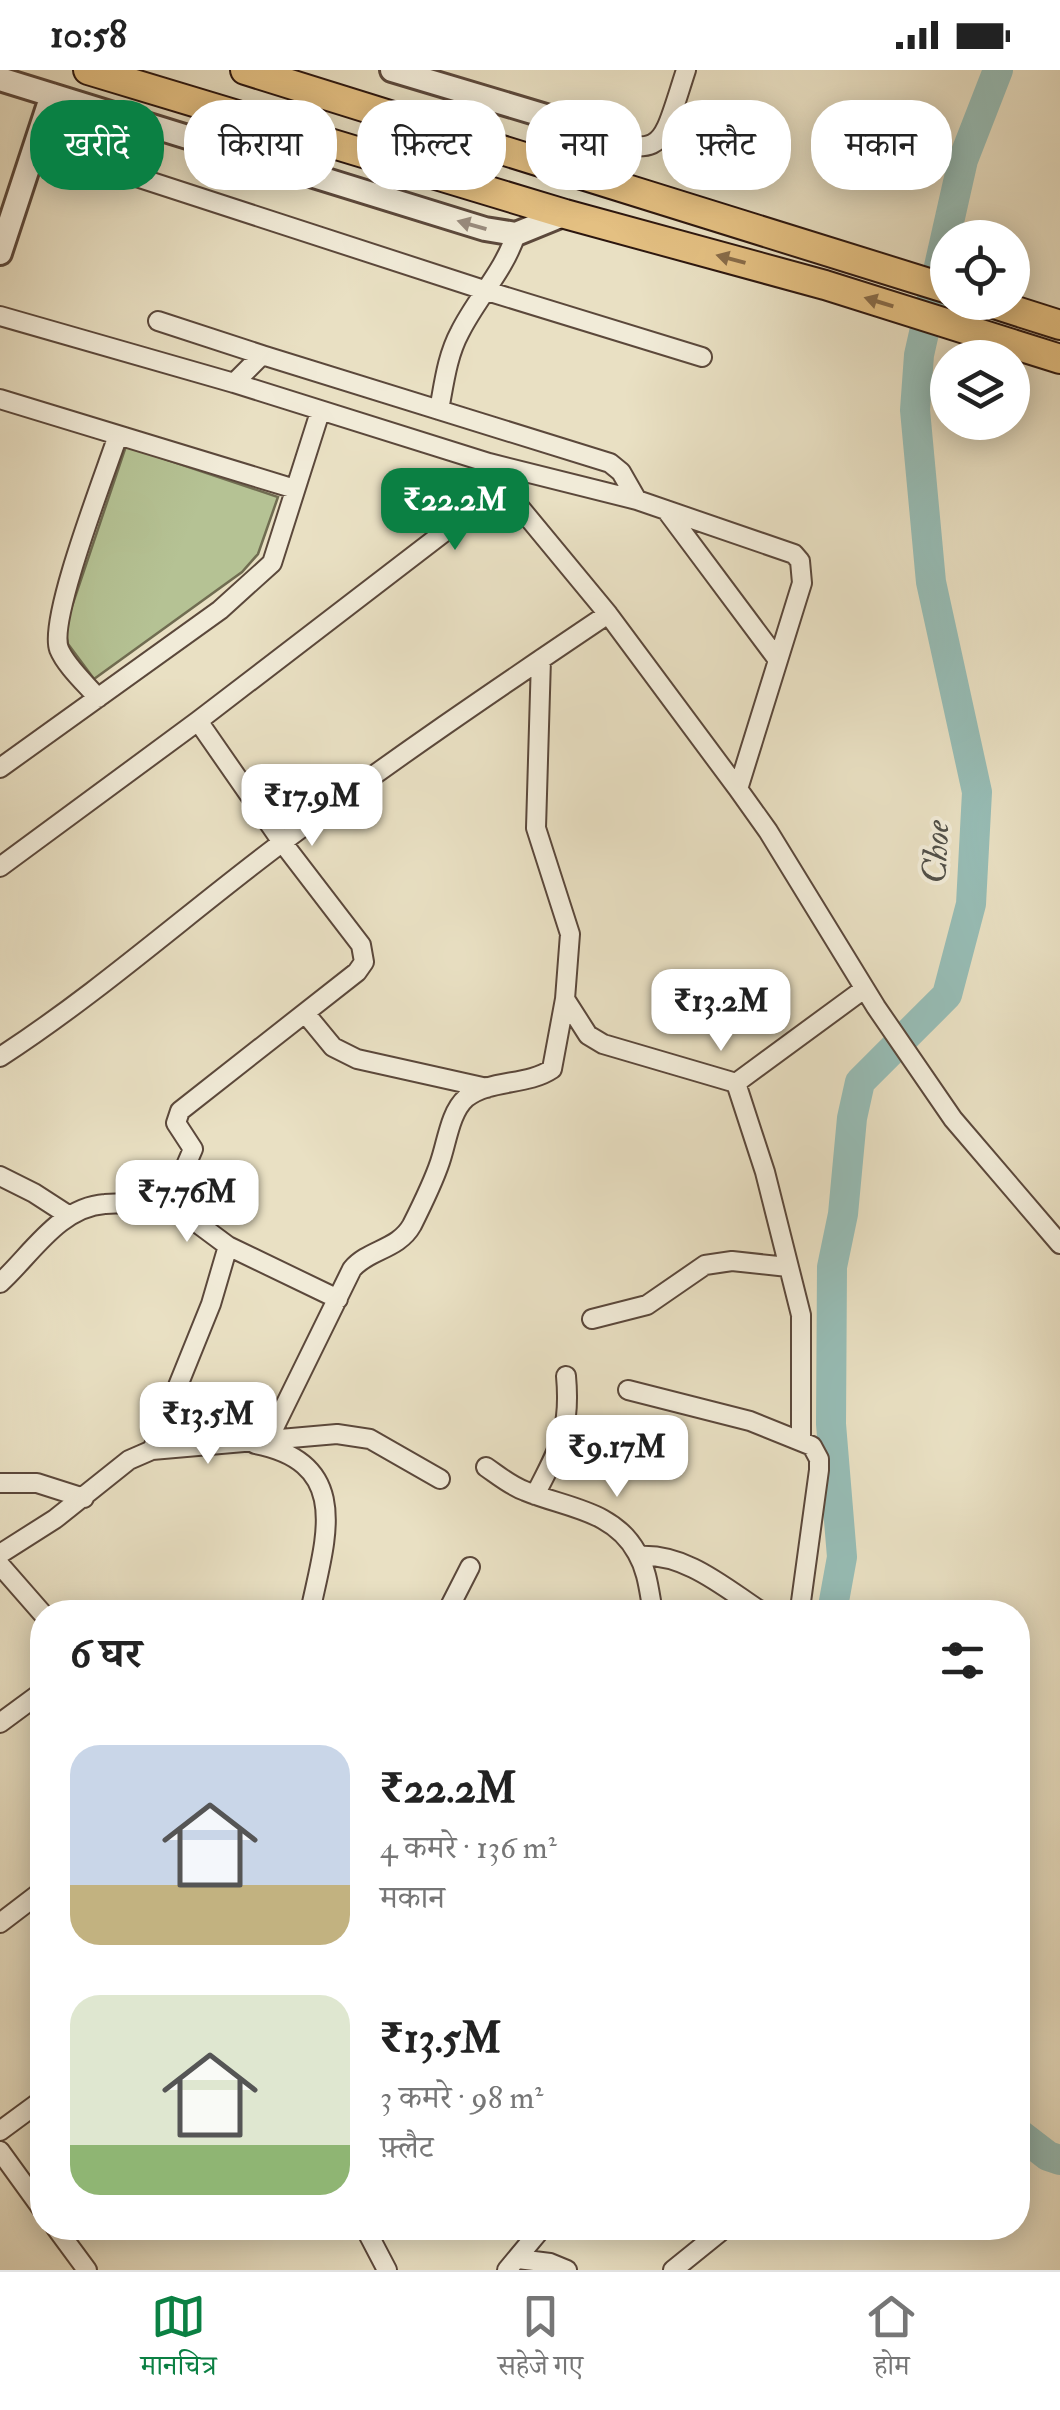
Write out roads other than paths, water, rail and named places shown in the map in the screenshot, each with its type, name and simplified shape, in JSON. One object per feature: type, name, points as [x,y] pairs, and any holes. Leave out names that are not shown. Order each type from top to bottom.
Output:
[{"type":"main road","points":[[88,70],[565,214],[825,285],[1060,359]]},
{"type":"main road","points":[[246,70],[526,156]]},
{"type":"main road","points":[[635,190],[930,283]]},
{"type":"main road","points":[[1030,315],[1060,324]]},
{"type":"street","points":[[392,70],[526,111]]},
{"type":"street","points":[[642,147],[650,147],[665,136],[686,70]]},
{"type":"street","points":[[0,79],[485,229],[516,234],[565,214]]},
{"type":"street","points":[[50,100],[52,95]]},
{"type":"street","points":[[0,253],[30,162]]},
{"type":"street","points":[[164,186],[487,292],[702,357]]},
{"type":"street","points":[[439,410],[460,332],[509,256],[516,234]]},
{"type":"street","points":[[0,316],[490,463],[638,500],[794,554],[800,561],[802,583],[738,790]]},
{"type":"street","points":[[158,321],[610,463],[638,500]]},
{"type":"street","points":[[234,384],[262,356]]},
{"type":"street","points":[[0,399],[295,489]]},
{"type":"street","points":[[0,768],[220,610],[272,563],[320,412]]},
{"type":"street","points":[[98,698],[59,648],[58,626],[118,435]]},
{"type":"street","points":[[490,463],[503,487],[608,614],[768,831],[864,989],[953,1119],[1060,1244]]},
{"type":"street","points":[[0,867],[503,487]]},
{"type":"street","points":[[666,510],[778,660]]},
{"type":"street","points":[[0,1057],[282,842],[608,614]]},
{"type":"street","points":[[268,1438],[358,1262],[385,1251],[405,1234],[439,1166],[458,1106],[474,1092],[541,1077],[552,1069],[566,999],[570,934],[536,828],[541,659]]},
{"type":"street","points":[[168,1208],[193,1149],[176,1123],[180,1111],[357,972],[365,954],[198,721]]},
{"type":"street","points":[[736,1083],[864,989]]},
{"type":"street","points":[[566,999],[588,1035],[603,1044],[736,1083]]},
{"type":"street","points":[[305,1013],[333,1046],[356,1059],[488,1088]]},
{"type":"street","points":[[736,1083],[765,1172],[800,1315],[801,1440]]},
{"type":"street","points":[[0,1176],[68,1215]]},
{"type":"street","points":[[0,1283],[68,1215],[105,1204],[168,1208],[189,1217],[228,1246],[338,1299]]},
{"type":"street","points":[[152,1450],[210,1304],[228,1246]]},
{"type":"street","points":[[592,1320],[646,1305],[705,1266],[732,1261],[788,1267]]},
{"type":"street","points":[[535,1495],[565,1430],[569,1411],[566,1376]]},
{"type":"street","points":[[628,1390],[750,1421],[812,1446],[819,1470],[801,1600]]},
{"type":"street","points":[[0,1554],[84,1498],[129,1460],[182,1444],[337,1434],[370,1439],[440,1479]]},
{"type":"street","points":[[245,1442],[292,1454],[314,1472],[324,1492],[326,1507],[312,1600]]},
{"type":"street","points":[[486,1466],[507,1482],[535,1495],[571,1504],[609,1522],[639,1556],[651,1600]]},
{"type":"street","points":[[0,1483],[36,1483],[84,1498]]},
{"type":"street","points":[[639,1556],[672,1558],[744,1600]]},
{"type":"street","points":[[0,1566],[30,1600]]},
{"type":"street","points":[[454,1600],[470,1567]]},
{"type":"street","points":[[0,1723],[30,1701]]},
{"type":"street","points":[[0,1923],[30,1901]]},
{"type":"street","points":[[0,2131],[30,2109]]},
{"type":"street","points":[[0,2151],[30,2192]]},
{"type":"street","points":[[65,2240],[88,2270]]},
{"type":"street","points":[[371,2240],[387,2270]]},
{"type":"street","points":[[513,2264],[532,2240]]},
{"type":"street","points":[[673,2270],[709,2240]]},
{"type":"street","points":[[513,2264],[550,2263],[567,2270]]},
{"type":"waterway","name":"Choe","points":[[834,1600],[842,1557],[831,1424],[832,1267],[843,1214],[852,1118],[860,1082],[947,995],[971,904],[977,792],[931,582],[915,410],[919,355],[963,160],[998,70]]},
{"type":"waterway","name":"Choe","points":[[1030,2142],[1060,2160]]}]
